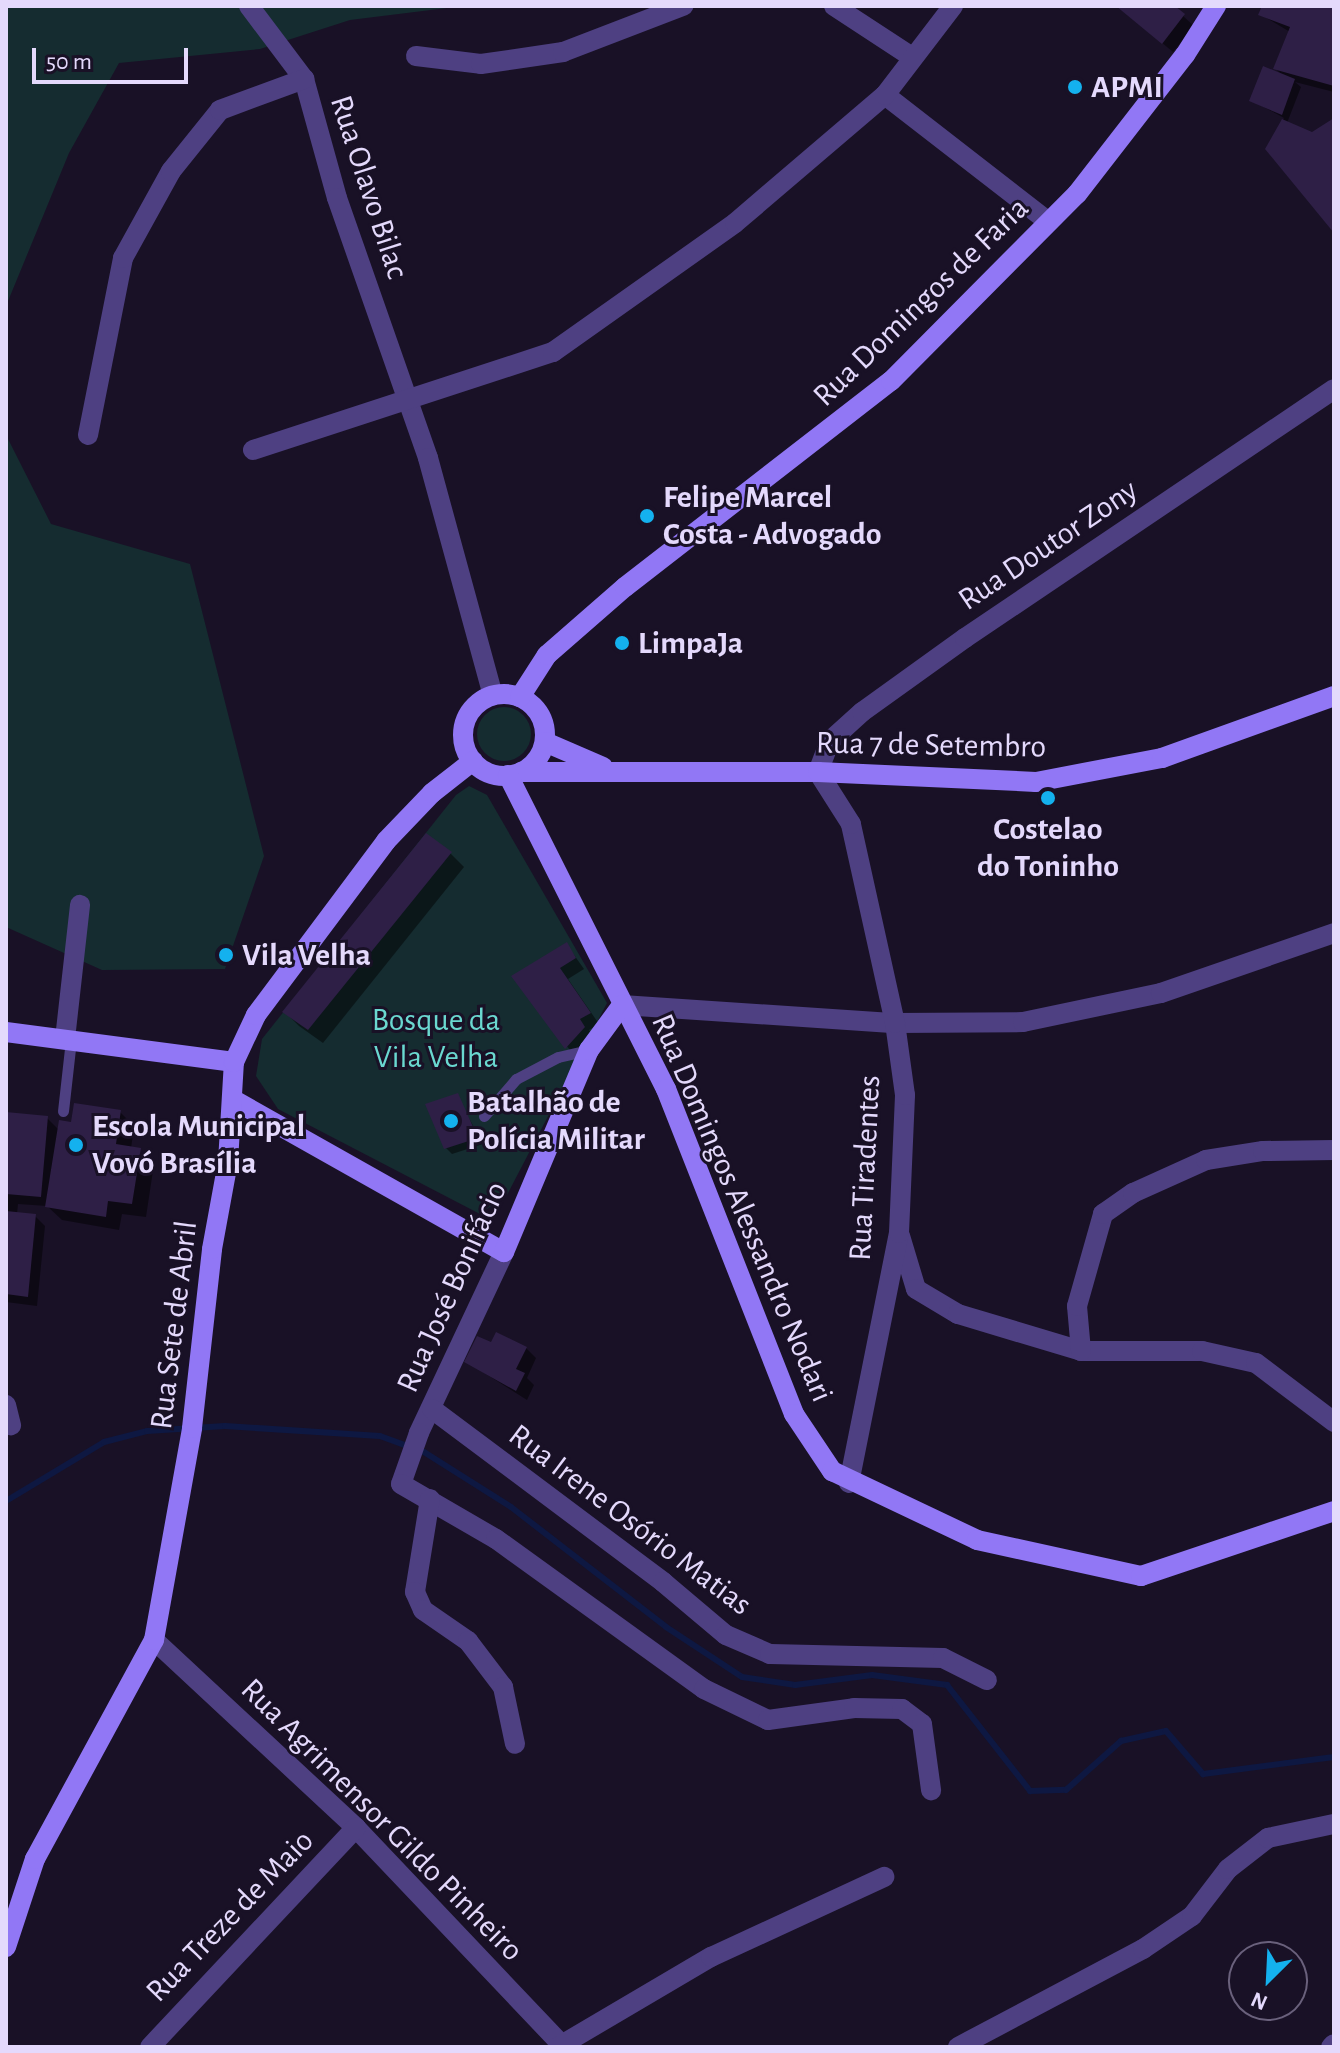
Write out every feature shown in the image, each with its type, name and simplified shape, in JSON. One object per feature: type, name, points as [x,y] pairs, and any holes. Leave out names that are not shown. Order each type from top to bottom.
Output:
[{"type":"street","points":[[249,6],[304,79]]},
{"type":"street","points":[[416,56],[481,64],[563,52],[683,6]]},
{"type":"street","points":[[834,6],[912,57]]},
{"type":"street","points":[[253,450],[553,352],[735,223],[885,95],[953,6]]},
{"type":"street","name":"Rua Domingos de Faria","points":[[520,697],[547,655],[625,587],[891,381],[1049,222],[1165,80],[1216,6]]},
{"type":"street","name":"Rua Olavo Bilac","points":[[88,435],[123,258],[171,171],[220,110],[304,79],[337,198],[408,400],[493,695]]},
{"type":"street","points":[[885,95],[1049,222]]},
{"type":"street","name":"Rua Doutor Zony","points":[[818,772],[830,741],[862,712],[1334,389]]},
{"type":"street","points":[[493,695],[520,697],[540,715],[545,742],[540,755],[515,774],[483,769],[466,750],[465,723],[471,711],[493,695]]},
{"type":"street","name":"Rua 7 de Setembro","points":[[515,774],[818,772],[1036,782],[1162,758],[1334,696]]},
{"type":"street","name":"Rua 7 de Setembro","points":[[545,742],[611,771]]},
{"type":"street","name":"Rua Sete de Abril","points":[[6,1947],[35,1859],[154,1640],[192,1428],[234,1062],[256,1015],[386,841],[432,793],[473,761]]},
{"type":"street","name":"Rua Tiradentes","points":[[818,772],[851,824],[895,1023],[905,1095],[899,1233],[849,1483]]},
{"type":"street","name":"Rua Domingos Alessandro Nodari","points":[[515,774],[622,1005],[666,1089],[794,1414],[832,1471],[849,1483]]},
{"type":"street","points":[[68,1040],[80,905]]},
{"type":"street","points":[[622,1005],[895,1023],[1023,1022],[1161,993],[1334,933]]},
{"type":"street","name":"Rua José Bonifácio","points":[[430,1499],[401,1484],[419,1433],[504,1252],[589,1050],[622,1005]]},
{"type":"street","points":[[6,1032],[234,1062]]},
{"type":"street","points":[[232,1099],[504,1252]]},
{"type":"street","points":[[1081,1351],[1077,1306],[1103,1214],[1133,1193],[1206,1160],[1263,1151],[1334,1150]]},
{"type":"street","points":[[899,1233],[916,1289],[958,1314],[1081,1351],[1202,1351],[1256,1363],[1334,1422]]},
{"type":"street","name":"Rua Irene Osório Matias","points":[[432,1409],[726,1635],[770,1654],[943,1658],[987,1680]]},
{"type":"street","points":[[849,1483],[977,1540],[1141,1576],[1334,1511]]},
{"type":"street","points":[[515,1744],[503,1687],[468,1641],[423,1610],[415,1592],[430,1499],[496,1539],[704,1689],[768,1720],[854,1708],[902,1709],[922,1724],[931,1790]]},
{"type":"street","name":"Rua Agrimensor Gildo Pinheiro","points":[[154,1640],[356,1828],[570,2044]]},
{"type":"street","points":[[958,2047],[1143,1949],[1192,1916],[1228,1869],[1268,1838],[1334,1824]]},
{"type":"street","name":"Rua Treze de Maio","points":[[150,2047],[356,1828]]},
{"type":"street","points":[[570,2044],[711,1957],[884,1877]]},
{"type":"lane","points":[[63,1111],[68,1040]]},
{"type":"lane","points":[[484,1116],[516,1079],[558,1057],[589,1050]]},
{"type":"green space","points":[[6,6],[463,6],[350,20],[260,49],[119,63],[69,153],[6,306]]},
{"type":"green space","points":[[6,435],[51,524],[190,564],[264,856],[225,969],[102,970],[6,927]]},
{"type":"green space","points":[[504,707],[523,715],[531,734],[523,753],[504,761],[485,753],[477,734],[485,715]]},
{"type":"green space","name":"Bosque da Vila Velha","points":[[469,786],[487,795],[607,1003],[507,1195],[480,1214],[278,1109],[256,1076],[262,1039],[456,795]]},
{"type":"building","points":[[1116,6],[1175,6],[1185,14],[1162,44]]},
{"type":"building","points":[[1262,6],[1334,6],[1334,86],[1273,69],[1290,27],[1258,15]]},
{"type":"building","points":[[1263,66],[1295,79],[1282,115],[1249,101]]},
{"type":"building","points":[[1334,118],[1334,233],[1265,149],[1282,119],[1312,132]]},
{"type":"building","points":[[426,833],[452,852],[308,1030],[282,1012]]},
{"type":"building","points":[[567,942],[576,958],[560,968],[591,1013],[580,1019],[585,1027],[565,1049],[511,976]]},
{"type":"building","name":"Batalhão de Polícia Militar","points":[[458,1093],[478,1138],[444,1149],[425,1104]]},
{"type":"building","points":[[74,1103],[121,1110],[116,1144],[141,1148],[132,1204],[108,1201],[106,1217],[45,1207],[59,1120],[71,1122]]},
{"type":"building","points":[[6,1112],[48,1116],[41,1197],[6,1194]]},
{"type":"building","points":[[6,1211],[36,1214],[28,1297],[6,1294]]},
{"type":"building","points":[[496,1332],[527,1347],[516,1369],[525,1373],[516,1391],[464,1362],[477,1336],[491,1342]]},
{"type":"waterway","points":[[6,1501],[104,1442],[147,1431],[225,1426],[380,1436],[424,1452],[511,1507],[666,1627],[742,1677],[795,1685],[872,1675],[947,1685],[1030,1791],[1066,1790],[1121,1741],[1166,1731],[1203,1774],[1334,1757]]},
{"type":"place","name":"APMI","points":[[1075,87]]},
{"type":"place","name":"Felipe Marcel Costa - Advogado","points":[[647,516]]},
{"type":"place","name":"LimpaJa","points":[[622,643]]},
{"type":"place","name":"Costelao do Toninho","points":[[1048,798]]},
{"type":"place","name":"Vila Velha","points":[[226,955]]},
{"type":"place","name":"Batalhão de Polícia Militar","points":[[451,1121]]},
{"type":"place","name":"Escola Municipal Vovó Brasília","points":[[76,1145]]}]
